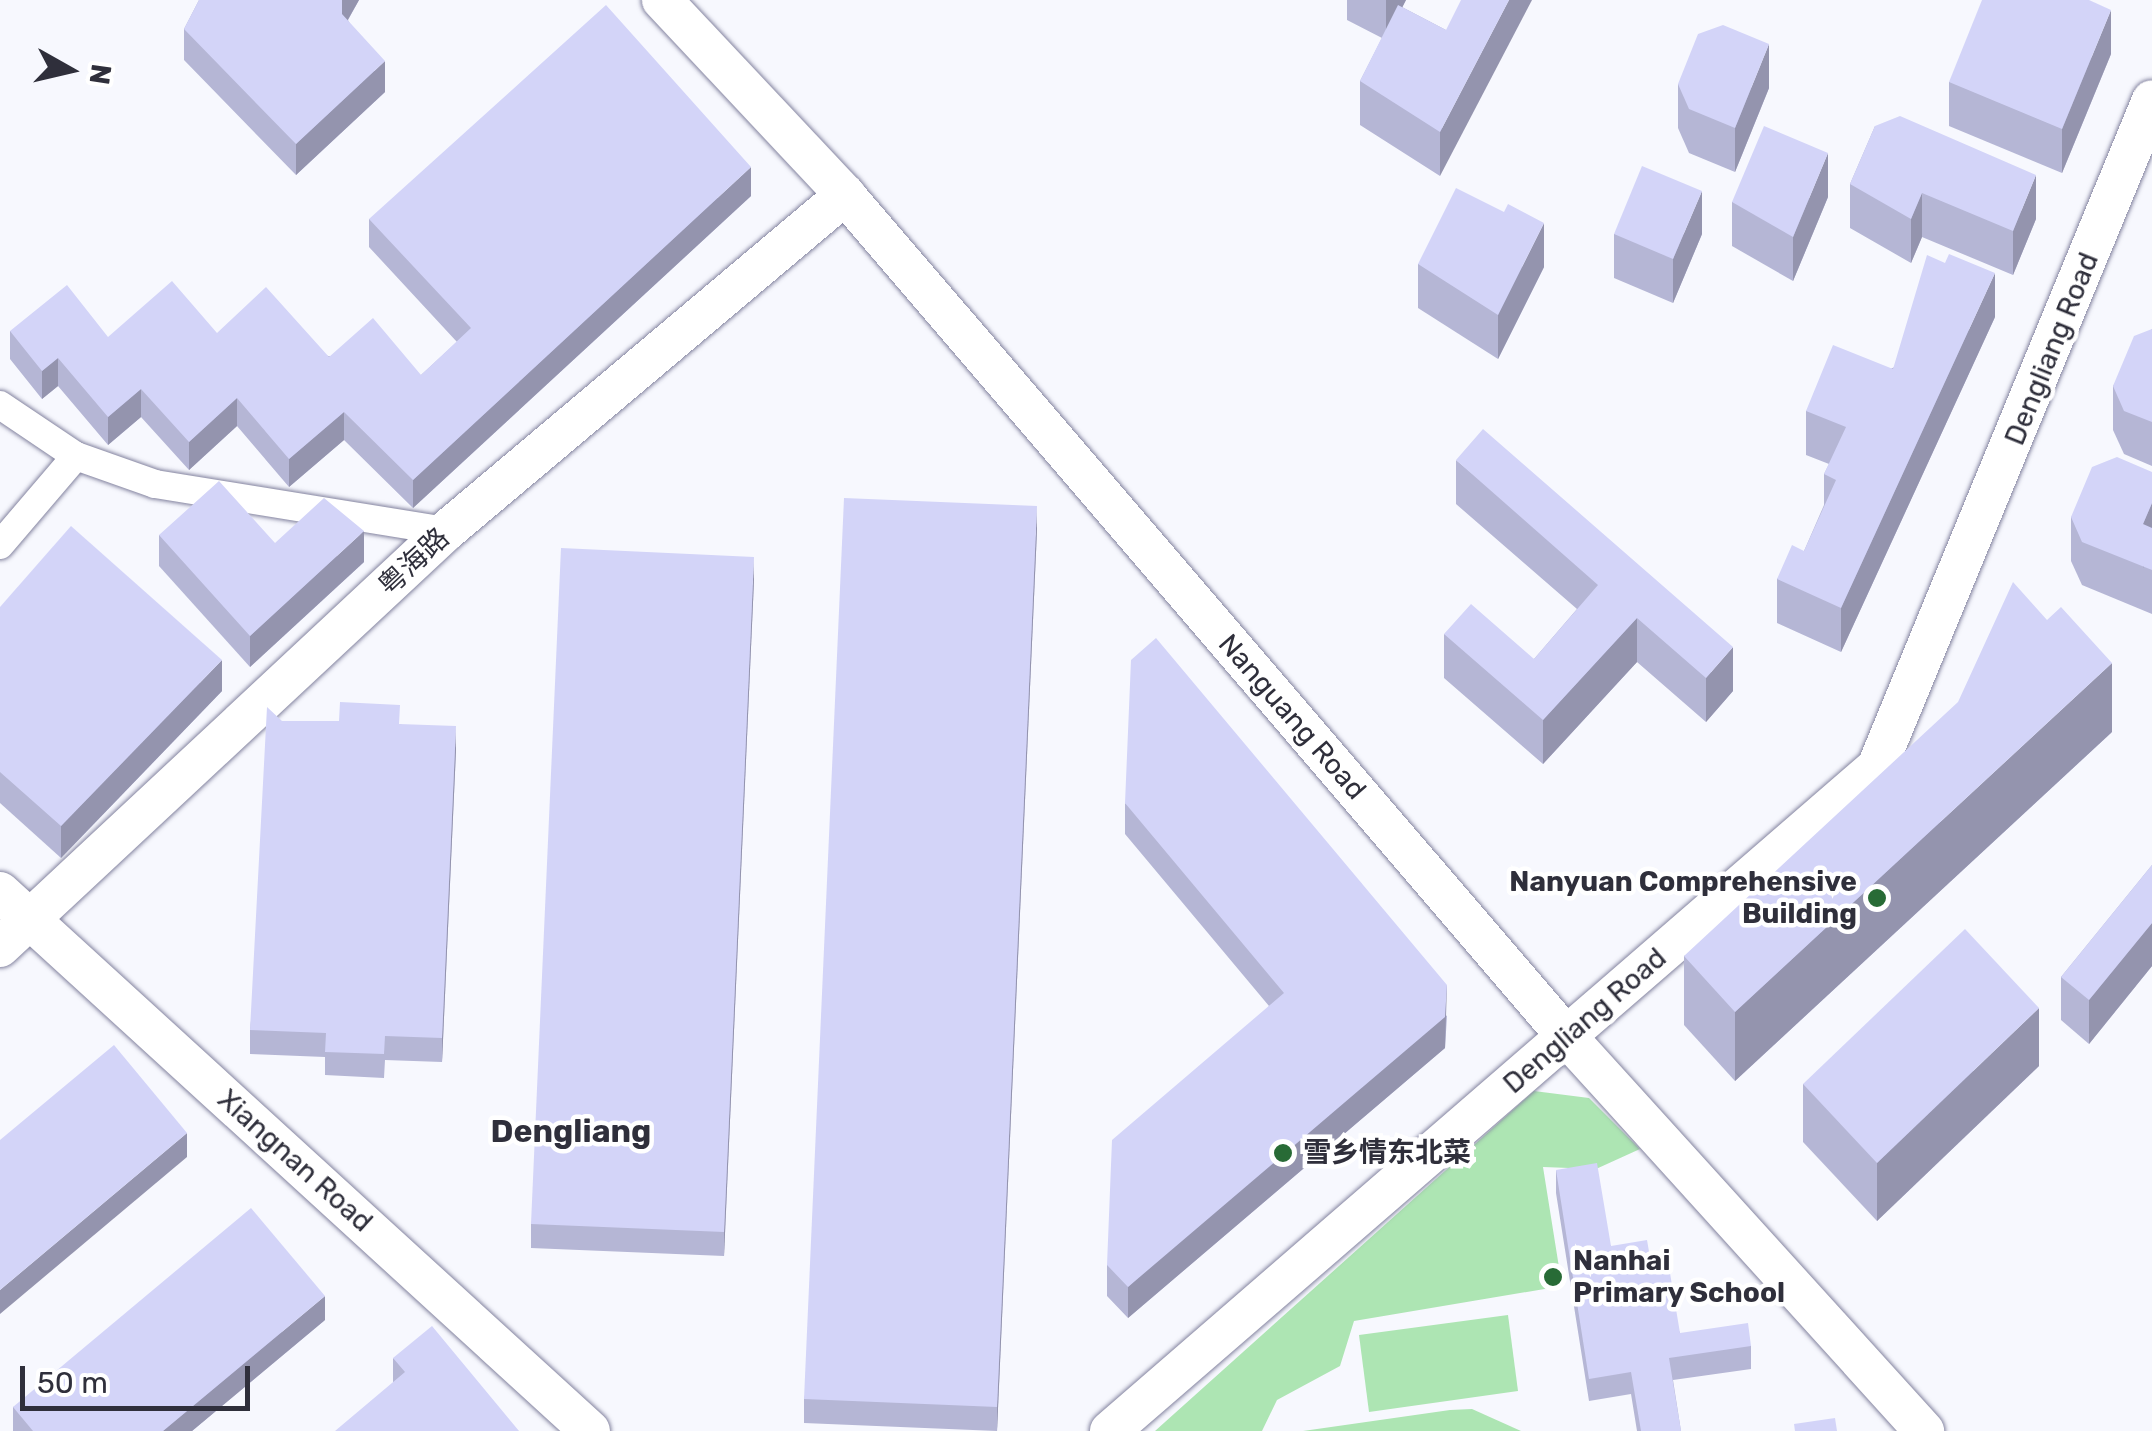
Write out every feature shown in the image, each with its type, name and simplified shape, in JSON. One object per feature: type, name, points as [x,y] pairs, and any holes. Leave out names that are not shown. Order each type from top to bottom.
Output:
[{"type":"main road","name":"Nanguang Road","points":[[662,0],[844,195],[1567,1037],[1924,1431]]},
{"type":"main road","name":"Dengliang Road","points":[[1110,1431],[1567,1037],[1887,750],[2152,100]]},
{"type":"main road","name":"粤海路","points":[[0,946],[14,905],[844,195]]},
{"type":"main road","name":"Xiangnan Road","points":[[14,905],[590,1431]]},
{"type":"street","points":[[0,406],[76,456],[232,503],[446,532]]},
{"type":"street","points":[[0,545],[76,456]]},
{"type":"green space","points":[[1534,1091],[1589,1098],[1640,1149],[1596,1169],[1543,1167],[1562,1286],[1354,1321],[1340,1366],[1277,1400],[1262,1431],[1155,1431]]},
{"type":"green space","points":[[1508,1315],[1518,1391],[1369,1412],[1359,1335]]},
{"type":"green space","points":[[1472,1409],[1521,1431],[1303,1431],[1450,1410]]},
{"type":"building","points":[[199,0],[342,0],[342,14],[385,61],[296,144],[184,29]]},
{"type":"building","points":[[1461,0],[1509,0],[1440,132],[1360,81],[1398,5],[1446,30]]},
{"type":"building","points":[[1982,0],[2089,0],[2111,10],[2062,129],[1949,82]]},
{"type":"building","points":[[606,5],[751,167],[413,480],[344,412],[289,459],[237,398],[189,442],[141,389],[108,417],[58,358],[42,371],[10,331],[67,285],[108,337],[172,281],[217,333],[266,287],[329,357],[373,318],[421,375],[471,328],[369,219]]},
{"type":"building","points":[[1723,25],[1769,44],[1735,128],[1689,109],[1678,84],[1698,34]]},
{"type":"building","points":[[1900,116],[2036,175],[2013,231],[1922,193],[1911,219],[1850,184],[1875,126]]},
{"type":"building","points":[[1764,126],[1828,153],[1793,237],[1732,202]]},
{"type":"building","points":[[1642,166],[1702,191],[1673,259],[1614,234]]},
{"type":"building","points":[[1456,188],[1504,212],[1508,204],[1544,223],[1498,315],[1418,264]]},
{"type":"building","points":[[1949,254],[1995,273],[1841,608],[1777,579],[1792,545],[1804,551],[1836,480],[1824,474],[1846,427],[1806,411],[1833,345],[1893,369],[1927,255],[1945,263]]},
{"type":"building","points":[[2152,329],[2152,422],[2124,411],[2113,386],[2134,336]]},
{"type":"building","points":[[1483,429],[1733,647],[1706,678],[1637,618],[1543,720],[1444,634],[1471,604],[1534,659],[1598,585],[1456,460]]},
{"type":"building","points":[[2117,457],[2152,472],[2152,503],[2143,524],[2152,528],[2152,570],[2082,542],[2071,517],[2092,467]]},
{"type":"building","points":[[219,481],[275,543],[324,498],[364,531],[250,636],[159,535]]},
{"type":"building","points":[[844,498],[1037,506],[997,1407],[804,1399]]},
{"type":"building","points":[[71,526],[222,660],[61,826],[0,772],[0,607]]},
{"type":"building","points":[[561,548],[754,557],[724,1232],[531,1224]]},
{"type":"building","points":[[2013,582],[2047,620],[2061,607],[2112,663],[1735,1012],[1684,956],[1958,702]]},
{"type":"building","points":[[1156,638],[1447,985],[1445,1017],[1128,1287],[1107,1265],[1112,1140],[1284,993],[1125,803],[1131,660]]},
{"type":"building","points":[[340,702],[400,705],[399,724],[456,726],[442,1038],[385,1036],[384,1054],[325,1052],[326,1033],[250,1030],[267,707],[282,721],[339,721]]},
{"type":"building","points":[[2152,865],[2152,923],[2089,1000],[2061,977]]},
{"type":"building","points":[[1965,929],[2039,1008],[1877,1163],[1803,1084]]},
{"type":"building","points":[[114,1045],[187,1133],[0,1290],[0,1140]]},
{"type":"building","points":[[1597,1163],[1611,1246],[1647,1240],[1651,1263],[1668,1261],[1680,1333],[1748,1323],[1751,1346],[1669,1358],[1681,1431],[1641,1431],[1631,1372],[1589,1379],[1556,1170]]},
{"type":"building","points":[[251,1208],[325,1296],[163,1431],[33,1431],[13,1407]]},
{"type":"building","points":[[432,1326],[519,1431],[335,1431],[405,1372],[393,1358]]},
{"type":"building","points":[[1835,1418],[1837,1431],[1795,1431],[1794,1424]]},
{"type":"place","name":"Nanyuan Comprehensive Building","points":[[1877,898]]},
{"type":"place","name":"雪乡情东北菜","points":[[1283,1153]]},
{"type":"place","name":"Nanhai Primary School","points":[[1553,1277]]},
{"type":"district","name":"Dengliang","points":[[571,1131]]}]
